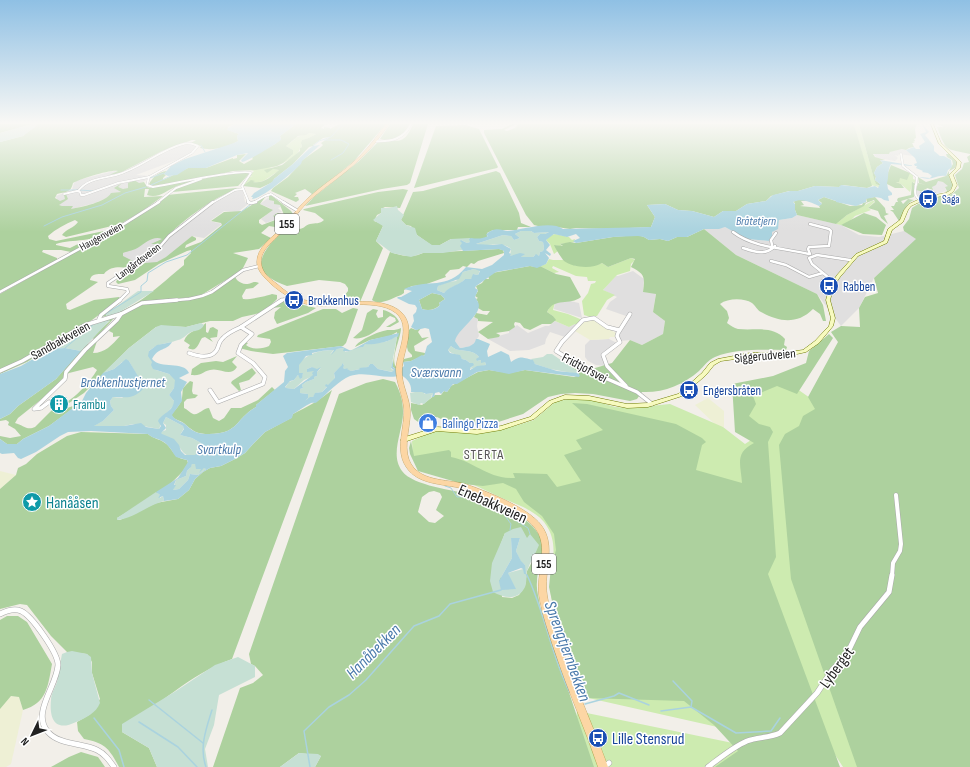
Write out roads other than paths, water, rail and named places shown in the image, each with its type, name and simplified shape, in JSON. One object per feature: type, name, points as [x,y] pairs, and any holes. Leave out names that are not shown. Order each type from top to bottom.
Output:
[{"type":"main road","name":"155","points":[[259,266],[259,260],[263,250],[308,200],[358,160]]},
{"type":"main road","name":"Siggerudveien","points":[[404,440],[441,429],[477,432],[501,428],[532,418],[551,402],[565,397],[589,398],[627,406],[652,404],[680,395],[705,373],[712,364],[720,360],[755,354],[794,353],[808,348],[832,326],[833,318],[828,300],[834,282],[850,260],[858,254],[886,242],[890,229],[902,221],[906,210],[910,205],[920,200],[952,191],[955,185],[951,175],[958,168],[959,164],[957,160]]},
{"type":"main road","name":"Enebakkveien","points":[[259,266],[266,278],[290,296],[298,300],[313,304],[376,304],[389,307],[397,312],[404,320],[406,329],[399,362],[399,375],[407,409],[404,440],[407,462],[411,469],[418,475],[430,480],[464,487],[528,516],[542,531],[547,543],[542,583],[546,609],[560,652],[606,766]]},
{"type":"street","points":[[64,194],[78,191],[80,187],[90,181],[119,174],[146,160]]},
{"type":"street","points":[[78,191],[81,195],[85,195],[119,182],[149,177],[179,160]]},
{"type":"street","points":[[902,160],[902,164],[916,176],[918,184],[914,194],[916,198],[920,200]]},
{"type":"street","points":[[149,177],[147,185],[151,187],[201,179],[232,172],[248,171],[251,173],[243,183],[243,189],[249,204],[255,203],[264,196],[272,194],[276,196],[283,204],[298,211]]},
{"type":"street","name":"Haugenveien","points":[[0,292],[116,228],[155,204],[177,187],[201,179]]},
{"type":"street","name":"Langårdsveien","points":[[99,319],[100,315],[123,298],[128,292],[127,289],[108,286],[108,283],[158,249],[169,236],[210,204],[235,190],[243,189]]},
{"type":"street","points":[[809,254],[809,247],[825,248],[829,246],[832,232],[828,229],[810,224]]},
{"type":"street","points":[[733,232],[752,241],[813,256],[827,256],[850,260]]},
{"type":"street","points":[[774,246],[771,240],[776,233]]},
{"type":"street","points":[[743,248],[765,253],[771,251],[774,246]]},
{"type":"street","points":[[813,256],[809,258],[810,262],[834,282]]},
{"type":"street","points":[[770,261],[786,265],[807,277],[823,273]]},
{"type":"street","name":"Sandbakkveien","points":[[0,371],[22,361],[85,325],[99,319],[121,314],[142,302],[189,299],[202,296],[212,292],[243,270],[259,266]]},
{"type":"street","points":[[190,353],[203,356],[214,352],[218,348],[220,341],[232,331],[241,327],[251,319],[266,312],[277,302],[290,296]]},
{"type":"street","name":"Sandbakkveien","points":[[49,402],[41,408],[34,409],[58,387],[65,379],[66,372],[85,350],[117,320],[121,314]]},
{"type":"street","points":[[627,387],[607,366],[604,355],[620,342],[617,335],[630,314]]},
{"type":"street","name":"Fridtjofsvei","points":[[619,330],[607,327],[595,319],[586,318],[562,342],[556,352],[587,370],[642,395],[652,404]]},
{"type":"street","points":[[210,390],[218,402],[252,390],[265,382],[265,376],[253,363],[238,353],[241,345],[252,334],[241,327]]},
{"type":"street","name":"Lyberget","points":[[708,767],[742,744],[756,738],[773,736],[780,733],[817,693],[833,669],[849,653],[860,627],[890,588],[893,566],[902,544],[896,495]]},
{"type":"street","points":[[0,614],[17,610],[25,613],[55,653],[57,659],[57,673],[47,695],[44,709],[44,725],[47,731],[54,737],[96,748],[107,757],[114,767]]},
{"type":"water","points":[[183,160],[226,160],[206,168],[188,168],[177,175],[168,176],[164,174],[171,166]]},
{"type":"water","points":[[297,160],[303,160],[297,168],[263,195],[252,199],[253,197],[251,197],[254,193],[272,182]]},
{"type":"water","points":[[880,160],[913,166],[891,164],[887,183],[888,189],[892,193],[892,195],[888,196],[889,201],[875,197],[866,199],[866,202],[856,206],[836,202],[824,197],[818,200],[822,204],[819,206],[803,200],[793,202],[795,204],[797,215],[792,218],[779,220],[778,229],[772,232],[772,236],[769,241],[747,239],[725,227],[719,229],[704,229],[687,237],[677,237],[668,241],[660,239],[649,240],[638,236],[613,237],[576,243],[573,241],[580,238],[576,234],[567,237],[554,234],[546,240],[550,245],[546,250],[551,254],[550,256],[545,253],[549,258],[546,264],[537,268],[530,266],[496,272],[476,286],[475,288],[478,290],[475,297],[479,307],[474,316],[457,336],[455,341],[460,348],[474,344],[476,339],[478,339],[490,344],[487,351],[488,357],[501,351],[509,355],[511,362],[519,358],[525,358],[533,360],[535,364],[557,371],[577,373],[580,375],[579,377],[525,370],[509,374],[489,370],[477,372],[457,384],[453,384],[447,392],[444,391],[441,394],[439,392],[435,393],[434,397],[432,397],[433,393],[426,394],[422,392],[411,392],[409,382],[401,375],[389,377],[356,374],[337,384],[317,402],[311,403],[293,414],[292,418],[265,432],[245,453],[221,466],[210,468],[203,472],[195,479],[189,490],[178,499],[164,501],[163,496],[158,498],[160,495],[156,492],[178,478],[188,462],[187,460],[176,457],[166,443],[148,434],[91,431],[68,432],[36,452],[21,459],[14,453],[0,453],[0,439],[7,444],[17,444],[23,439],[49,426],[82,401],[86,393],[103,373],[114,369],[126,359],[129,361],[142,383],[143,389],[136,395],[113,397],[110,401],[114,410],[103,421],[94,426],[124,426],[141,423],[146,427],[159,429],[161,426],[158,421],[172,408],[173,405],[174,401],[169,395],[174,388],[175,380],[169,374],[153,369],[151,365],[152,362],[148,356],[149,351],[157,345],[172,342],[168,347],[154,355],[152,359],[161,364],[182,367],[189,373],[179,378],[187,382],[181,392],[182,401],[172,415],[175,419],[194,431],[209,434],[232,429],[244,416],[256,407],[256,405],[284,382],[285,371],[288,367],[283,356],[287,353],[341,346],[350,351],[343,351],[344,348],[337,349],[331,355],[334,350],[326,350],[306,356],[299,365],[299,373],[303,373],[302,378],[300,379],[298,375],[285,387],[294,389],[313,375],[312,373],[314,371],[307,372],[307,369],[312,367],[317,369],[321,367],[317,372],[317,376],[302,385],[303,388],[300,389],[300,393],[308,394],[308,398],[305,401],[310,397],[313,397],[315,393],[322,392],[327,387],[325,386],[326,384],[328,385],[335,378],[334,373],[342,365],[342,363],[344,365],[343,368],[348,368],[347,369],[351,371],[368,367],[370,364],[373,364],[378,369],[392,372],[394,370],[391,368],[393,360],[393,367],[396,369],[396,373],[404,366],[403,362],[411,361],[422,355],[424,356],[427,346],[432,342],[429,329],[425,328],[416,330],[411,327],[414,321],[413,315],[417,308],[415,305],[409,304],[397,298],[412,291],[404,289],[421,284],[444,282],[459,274],[466,267],[482,269],[492,265],[504,255],[504,251],[499,249],[463,251],[460,246],[462,243],[460,241],[461,240],[467,243],[470,242],[469,239],[471,238],[483,238],[488,236],[486,235],[495,229],[508,231],[544,225],[558,226],[563,229],[651,227],[655,217],[647,205],[665,204],[678,210],[692,211],[714,217],[723,211],[736,211],[747,204],[766,201],[773,195],[790,191],[798,191],[815,186],[839,187],[841,185],[867,188],[875,186],[878,188],[880,184],[875,180],[876,177],[874,173],[877,167],[883,163]],"holes":[[[521,231],[531,231],[534,233],[549,232],[540,234],[537,237],[539,241],[543,242],[544,248],[543,251],[540,252],[539,256],[536,254],[533,257],[521,257],[525,254],[520,253],[510,256],[511,254],[509,253],[511,249],[502,244],[476,244],[503,235],[511,236],[514,240],[520,238],[515,234]],[[474,269],[480,271],[478,275],[473,274],[471,279],[465,279],[444,293],[437,290],[438,286],[459,279],[463,272]],[[432,293],[441,295],[445,299],[439,303],[440,305],[438,307],[434,309],[422,309],[419,300]],[[451,346],[458,350],[472,352],[479,357],[476,359],[477,361],[481,360],[481,363],[485,362],[486,365],[477,366],[470,370],[470,368],[474,365],[473,363],[462,359],[460,355],[450,353],[448,350]],[[166,417],[183,426],[184,429],[180,435],[192,438],[201,443],[201,448],[195,455],[185,455],[174,439],[161,433],[166,428],[163,423]],[[192,464],[195,464],[196,469],[201,469],[199,473],[204,468],[206,469],[198,475],[190,474],[188,480],[179,489],[173,490],[176,485],[174,485],[176,480],[186,476],[187,471]]]},
{"type":"water","points":[[916,160],[951,160],[952,167],[948,170],[946,176],[928,179],[919,177],[930,178],[932,176],[916,168],[917,166],[914,164],[917,163]]},
{"type":"water","points":[[399,333],[398,337],[391,340],[381,343],[365,344],[363,347],[358,347],[370,340]]},
{"type":"water","points":[[65,348],[81,351],[56,379],[18,406],[10,414],[0,419],[0,374],[21,366],[50,349]]},
{"type":"water","points":[[511,538],[520,538],[516,551],[521,561],[525,565],[526,574],[524,574],[523,569],[521,568],[508,573],[516,589],[501,590],[499,581],[512,558]]},
{"type":"waterway","points":[[150,178],[164,173]]},
{"type":"waterway","points":[[151,185],[171,176]]},
{"type":"waterway","points":[[44,226],[62,217],[102,205],[125,193],[146,187]]},
{"type":"waterway","points":[[61,190],[78,190]]},
{"type":"waterway","points":[[80,190],[93,191]]},
{"type":"waterway","points":[[102,316],[141,292],[141,286],[147,281],[148,273],[166,262],[187,255],[251,204]]},
{"type":"waterway","points":[[65,348],[94,324]]},
{"type":"waterway","points":[[445,486],[451,488],[457,497],[474,496],[503,513],[511,524],[510,530]]},
{"type":"waterway","points":[[504,513],[528,528],[530,534]]},
{"type":"waterway","name":"Sprengtjernbekken","points":[[527,575],[539,604],[563,679],[570,693]]},
{"type":"waterway","name":"Hanåbekken","points":[[310,767],[304,731],[329,707],[349,695],[366,680],[414,626],[439,616],[450,604],[501,590]]},
{"type":"waterway","points":[[673,681],[692,701],[691,707]]},
{"type":"waterway","points":[[585,704],[614,696],[619,693],[649,705]]},
{"type":"waterway","points":[[149,700],[203,743]]},
{"type":"waterway","points":[[661,711],[691,707]]},
{"type":"waterway","points":[[691,707],[736,733],[771,731],[780,718]]},
{"type":"waterway","points":[[206,767],[203,746],[212,710]]},
{"type":"waterway","name":"Hanåbekken","points":[[94,718],[119,750],[124,767]]},
{"type":"waterway","points":[[139,722],[178,747],[197,767]]},
{"type":"place","name":"Saga","points":[[928,199]]},
{"type":"place","name":"Rabben","points":[[829,286]]},
{"type":"place","name":"Brokkenhus","points":[[294,300]]},
{"type":"place","name":"Engersbråten","points":[[689,390]]},
{"type":"place","name":"Frambu","points":[[59,404]]},
{"type":"place","name":"Balingo Pizza","points":[[428,423]]},
{"type":"place","name":"Hanååsen","points":[[32,502]]},
{"type":"place","name":"Lille Stensrud","points":[[598,738]]},
{"type":"district","name":"STERTA","points":[[484,454]]},
{"type":"water label","name":"Bråtetjern","points":[[756,221]]},
{"type":"water label","name":"Sværsvann","points":[[436,372]]},
{"type":"water label","name":"Brokkenhustjernet","points":[[123,382]]},
{"type":"water label","name":"Svartkulp","points":[[219,449]]}]
